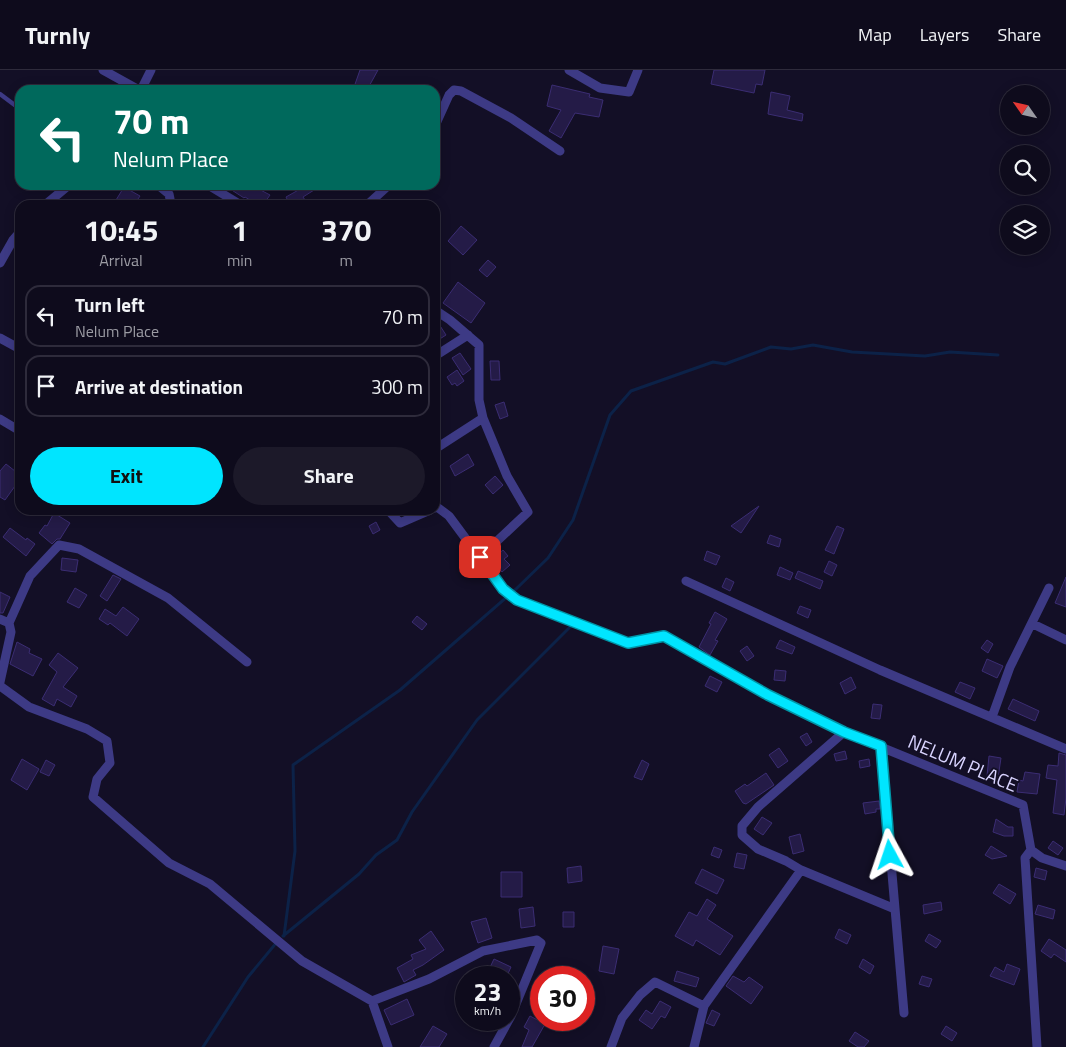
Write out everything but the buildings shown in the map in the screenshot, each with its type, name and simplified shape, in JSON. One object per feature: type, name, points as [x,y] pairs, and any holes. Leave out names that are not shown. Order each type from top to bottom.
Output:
[{"type":"street","points":[[103,70],[131,85]]},
{"type":"street","points":[[142,85],[150,70]]},
{"type":"street","points":[[569,70],[600,88],[629,92],[638,70]]},
{"type":"street","points":[[440,115],[449,95],[454,90],[461,91],[511,118],[560,151]]},
{"type":"street","points":[[51,200],[63,190]]},
{"type":"street","points":[[216,190],[233,200]]},
{"type":"street","points":[[372,200],[384,190]]},
{"type":"street","points":[[0,263],[15,238]]},
{"type":"street","points":[[440,313],[479,345],[479,400],[483,418],[507,476],[528,512],[480,557]]},
{"type":"street","points":[[440,353],[468,335]]},
{"type":"street","points":[[0,338],[15,346]]},
{"type":"street","points":[[440,446],[483,418]]},
{"type":"street","points":[[0,419],[15,428]]},
{"type":"street","name":"NELUM PLACE","points":[[440,509],[449,516],[464,539],[480,557],[503,589],[517,600],[628,643],[664,636],[768,695],[844,732],[1022,805],[1031,850]]},
{"type":"street","points":[[393,515],[400,523],[418,515]]},
{"type":"street","points":[[0,682],[11,632],[9,623],[30,576],[59,545],[80,549],[168,598],[247,662]]},
{"type":"street","points":[[686,581],[880,670],[1066,749]]},
{"type":"street","points":[[992,717],[1010,667],[1033,624],[1049,588]]},
{"type":"street","points":[[0,619],[9,623]]},
{"type":"street","points":[[1033,624],[1066,640]]},
{"type":"street","points":[[0,686],[28,707],[87,729],[107,741],[110,763],[97,779],[93,797],[169,863],[210,884],[302,961],[372,1001],[388,1047]]},
{"type":"street","points":[[844,732],[758,807],[742,826],[742,835],[758,849],[786,861],[801,870],[895,909]]},
{"type":"street","points":[[881,746],[904,1013]]},
{"type":"street","points":[[1036,1047],[1025,858],[1031,850],[1042,858],[1066,866]]},
{"type":"street","points":[[694,1047],[704,1006],[801,870]]},
{"type":"street","points":[[372,1001],[429,979],[483,951],[538,940],[541,943],[511,1016],[494,1047]]},
{"type":"street","points":[[612,1047],[622,1018],[640,995],[656,982],[704,1006]]},
{"type":"lane","points":[[0,94],[15,105]]},
{"type":"waterway","points":[[284,936],[295,851],[293,765],[400,690],[516,589],[548,558],[573,520],[610,415],[631,391],[713,362],[725,364],[771,347],[791,349],[813,345],[852,352],[925,356],[950,352],[998,355]]},
{"type":"waterway","points":[[283,936],[359,874],[376,855],[397,840],[412,812],[477,720],[571,626]]},
{"type":"waterway","points":[[203,1047],[248,977],[277,942]]},
{"type":"route","points":[[480,557],[503,589],[517,600],[628,643],[664,636],[768,695],[844,732],[881,746],[890,855]]}]
